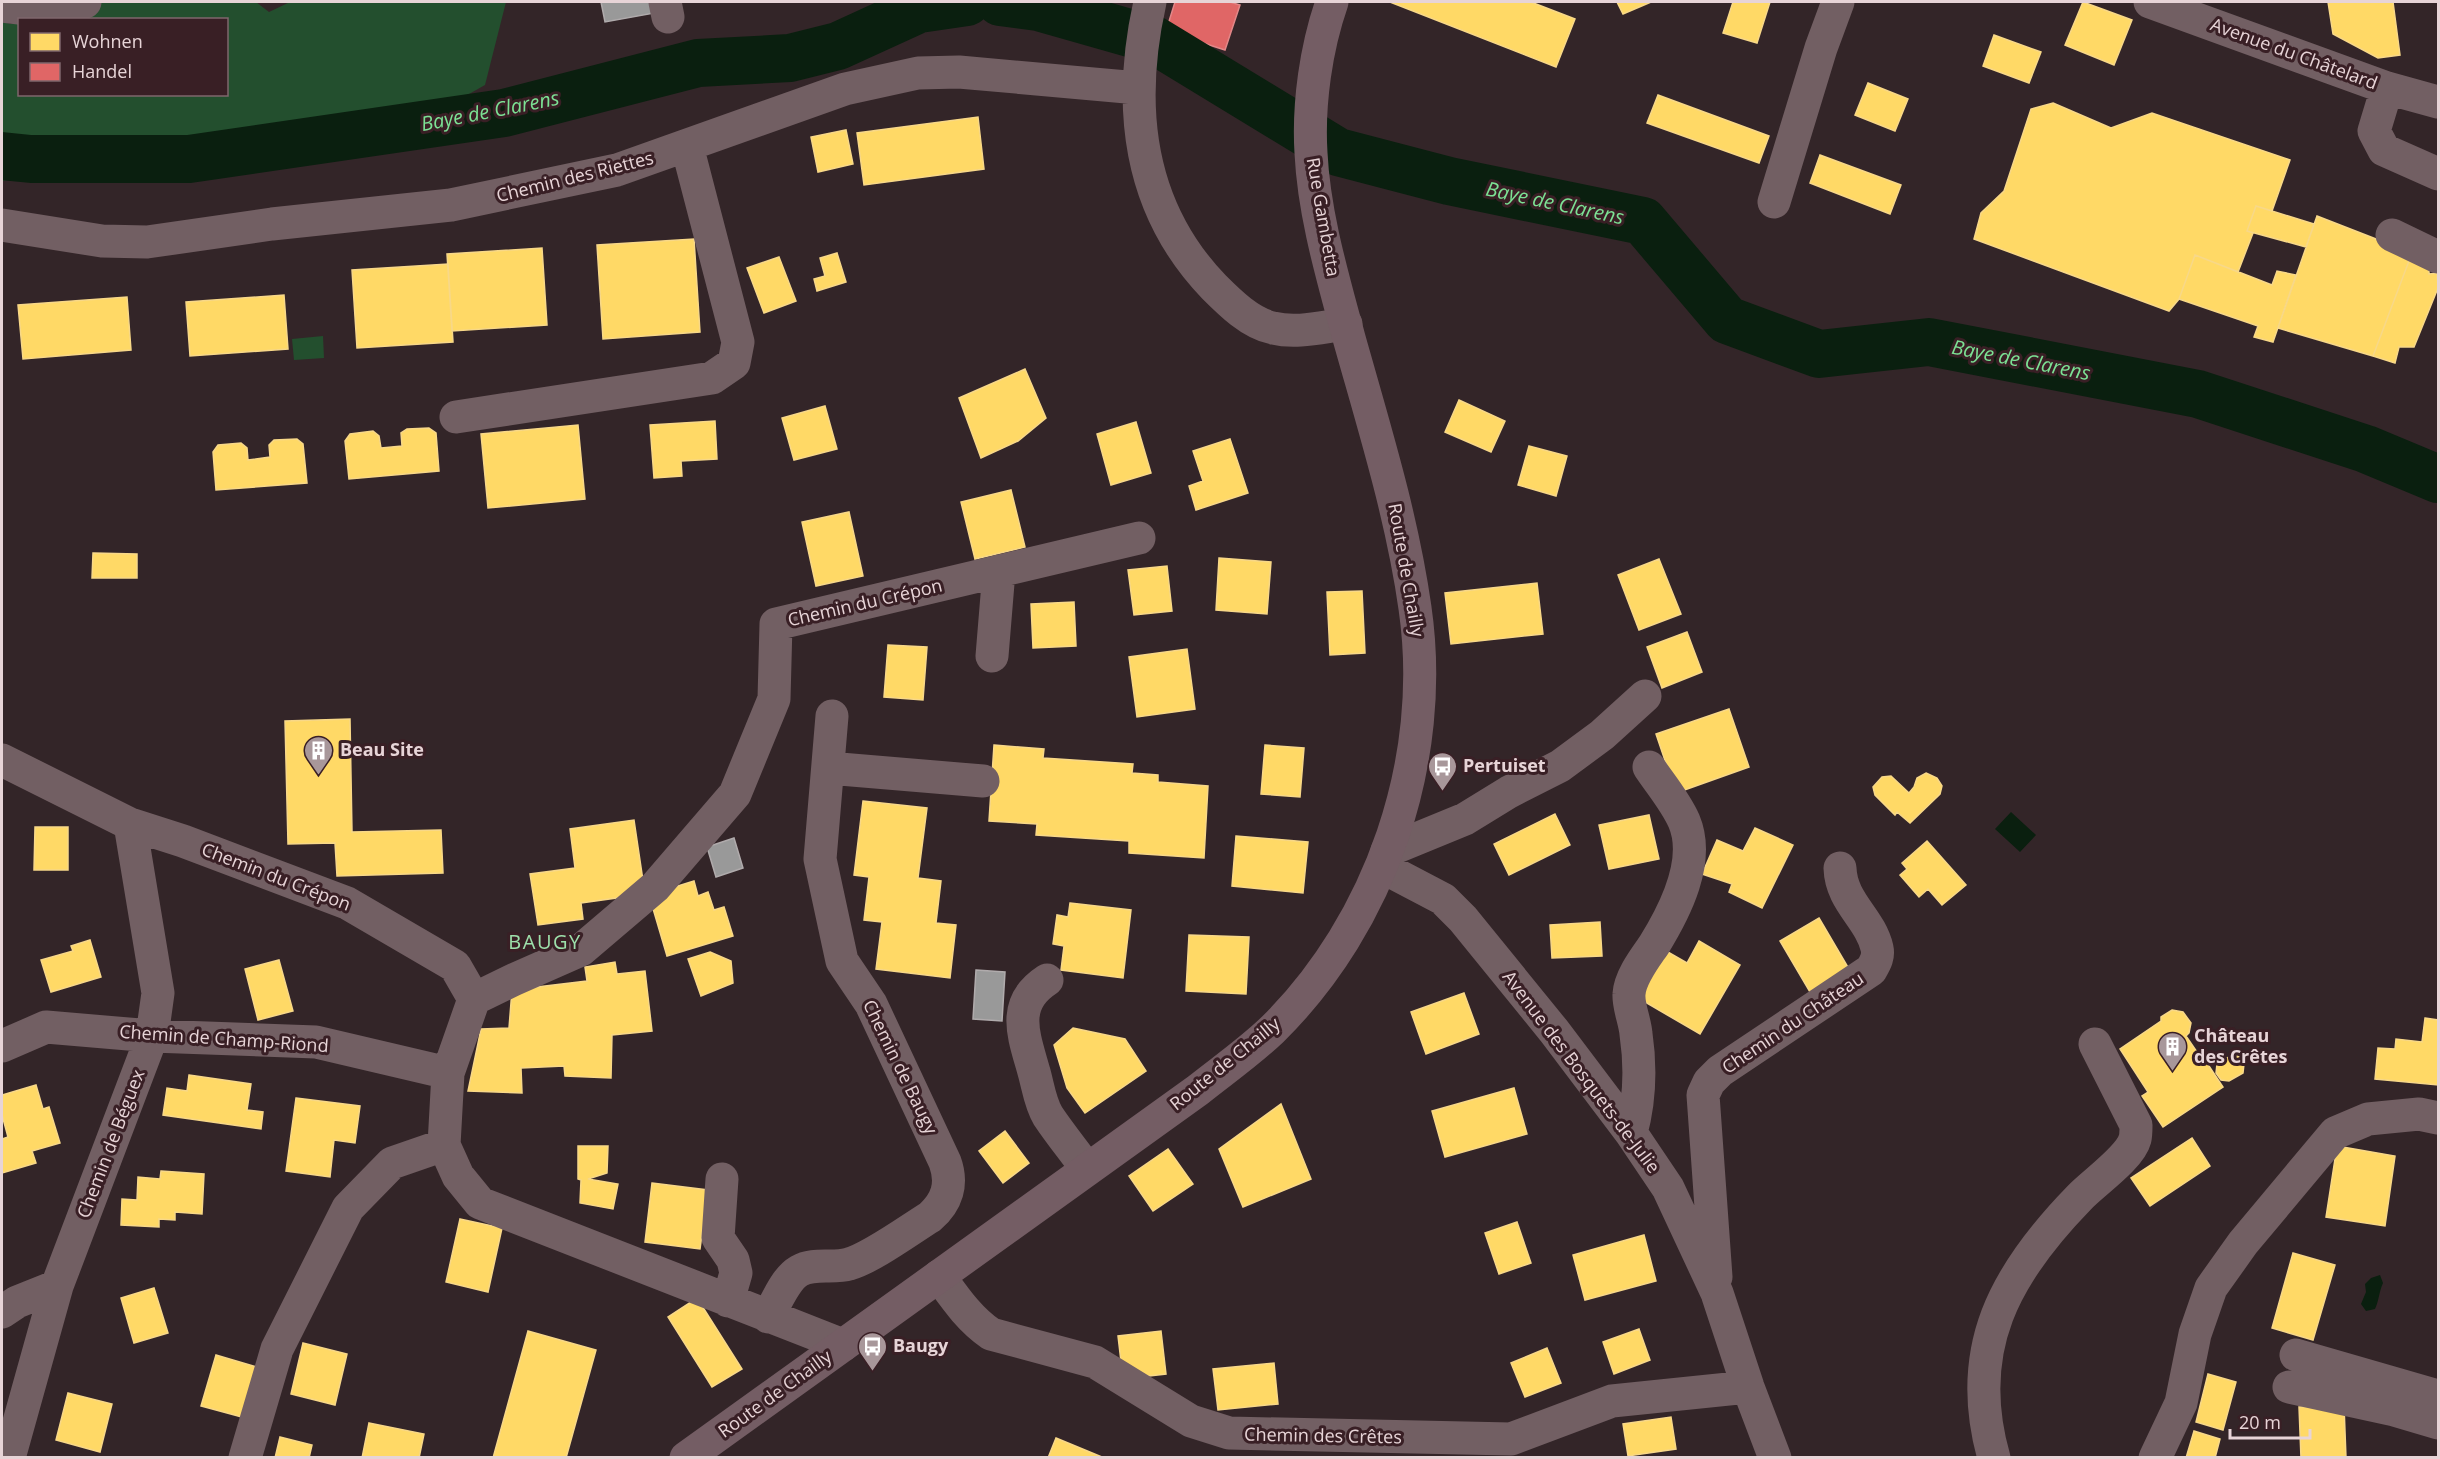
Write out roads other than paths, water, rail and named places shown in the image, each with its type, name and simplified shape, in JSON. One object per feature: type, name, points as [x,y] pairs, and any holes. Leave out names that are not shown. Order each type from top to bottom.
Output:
[{"type":"main road","name":"Rue Gambetta","points":[[1332,2],[1326,20],[1315,78],[1311,153],[1316,198],[1346,324]]},
{"type":"main road","name":"Route de Chailly","points":[[686,1458],[1198,1090],[1272,1030],[1313,983],[1355,922],[1384,859],[1400,811],[1411,766],[1419,705],[1420,653],[1415,608],[1399,520],[1346,324]]},
{"type":"street","points":[[2,6],[27,9],[85,2]]},
{"type":"street","points":[[1774,202],[1821,48],[1838,2]]},
{"type":"street","name":"Avenue du Châtelard","points":[[2150,2],[2386,88],[2439,102]]},
{"type":"street","points":[[1149,6],[1138,88],[1141,142],[1154,187],[1182,244],[1209,281],[1229,302],[1252,320],[1272,328],[1297,330],[1346,324]]},
{"type":"street","name":"Chemin des Riettes","points":[[2,225],[102,240],[147,242],[272,224],[451,205],[616,170],[845,89],[918,73],[959,72],[1138,88]]},
{"type":"street","points":[[2386,88],[2374,131],[2384,150],[2439,174]]},
{"type":"street","points":[[456,417],[712,378],[734,363],[738,342],[687,146]]},
{"type":"street","points":[[2392,235],[2439,257]]},
{"type":"street","name":"Chemin du Crépon","points":[[2,760],[130,824],[183,841],[347,903],[455,966],[474,999],[581,950],[655,887],[735,794],[774,699],[776,624],[1139,538]]},
{"type":"street","points":[[992,656],[999,572]]},
{"type":"street","points":[[1384,859],[1466,819],[1509,792],[1560,766],[1602,735],[1645,696]]},
{"type":"street","name":"Chemin de Baugy","points":[[768,1317],[789,1280],[799,1270],[812,1266],[842,1266],[857,1262],[930,1217],[939,1209],[949,1185],[950,1174],[945,1162],[872,1004],[842,961],[820,859],[832,716]]},
{"type":"street","points":[[828,768],[982,781]]},
{"type":"street","points":[[1631,1133],[1638,1107],[1639,1087],[1638,1049],[1629,994],[1640,967],[1672,915],[1689,859],[1689,841],[1685,823],[1675,804],[1649,768]]},
{"type":"street","name":"Chemin de Béguex","points":[[9,1458],[57,1286],[152,1036],[158,993],[130,824]]},
{"type":"street","name":"Avenue des Bosquets-de-Julie","points":[[1384,859],[1443,899],[1463,919],[1554,1031],[1631,1133],[1668,1188],[1717,1293],[1748,1387],[1775,1458]]},
{"type":"street","name":"Chemin du Château","points":[[1717,1293],[1703,1095],[1709,1082],[1720,1071],[1871,970],[1877,960],[1878,950],[1845,892],[1840,879],[1840,868]]},
{"type":"street","points":[[1047,980],[1030,993],[1023,1012],[1023,1032],[1047,1115],[1087,1169]]},
{"type":"street","points":[[474,999],[448,1073],[444,1145],[458,1176],[480,1203],[843,1345]]},
{"type":"street","name":"Chemin de Champ-Riond","points":[[2,1046],[46,1027],[152,1036],[316,1042],[448,1073]]},
{"type":"street","points":[[1994,1458],[1984,1411],[1984,1373],[1988,1340],[1999,1307],[2016,1274],[2078,1199],[2128,1152],[2135,1139],[2136,1125],[2095,1044]]},
{"type":"street","points":[[2155,1458],[2181,1403],[2195,1334],[2211,1288],[2243,1243],[2335,1133],[2367,1119],[2419,1114],[2439,1118]]},
{"type":"street","points":[[245,1458],[277,1348],[348,1208],[392,1163],[444,1145]]},
{"type":"street","points":[[722,1179],[718,1239],[732,1260],[736,1273],[728,1301]]},
{"type":"street","name":"Chemin des Crêtes","points":[[939,1276],[970,1317],[991,1334],[1095,1362],[1191,1421],[1228,1434],[1511,1439],[1612,1401],[1748,1387]]},
{"type":"street","points":[[2,1312],[17,1302],[57,1286]]},
{"type":"street","points":[[2296,1355],[2439,1396]]},
{"type":"street","points":[[2289,1387],[2394,1410],[2439,1423]]},
{"type":"waterway","name":"Baye de Clarens","points":[[2,156],[31,159],[189,159],[504,113],[698,63],[790,58],[838,46],[919,9],[967,2]]},
{"type":"waterway","name":"Baye de Clarens","points":[[1000,2],[1038,7],[1154,40],[1338,152],[1449,181],[1643,221],[1727,320],[1819,354],[1929,342],[2198,394],[2366,449],[2438,479]]},
{"type":"place","name":"Beau Site","points":[[319,776]]},
{"type":"place","name":"Pertuiset","points":[[1442,792]]},
{"type":"place","name":"Château des Crêtes","points":[[2173,1072]]},
{"type":"place","name":"Baugy","points":[[872,1372]]},
{"type":"district","name":"BAUGY","points":[[545,942]]}]
